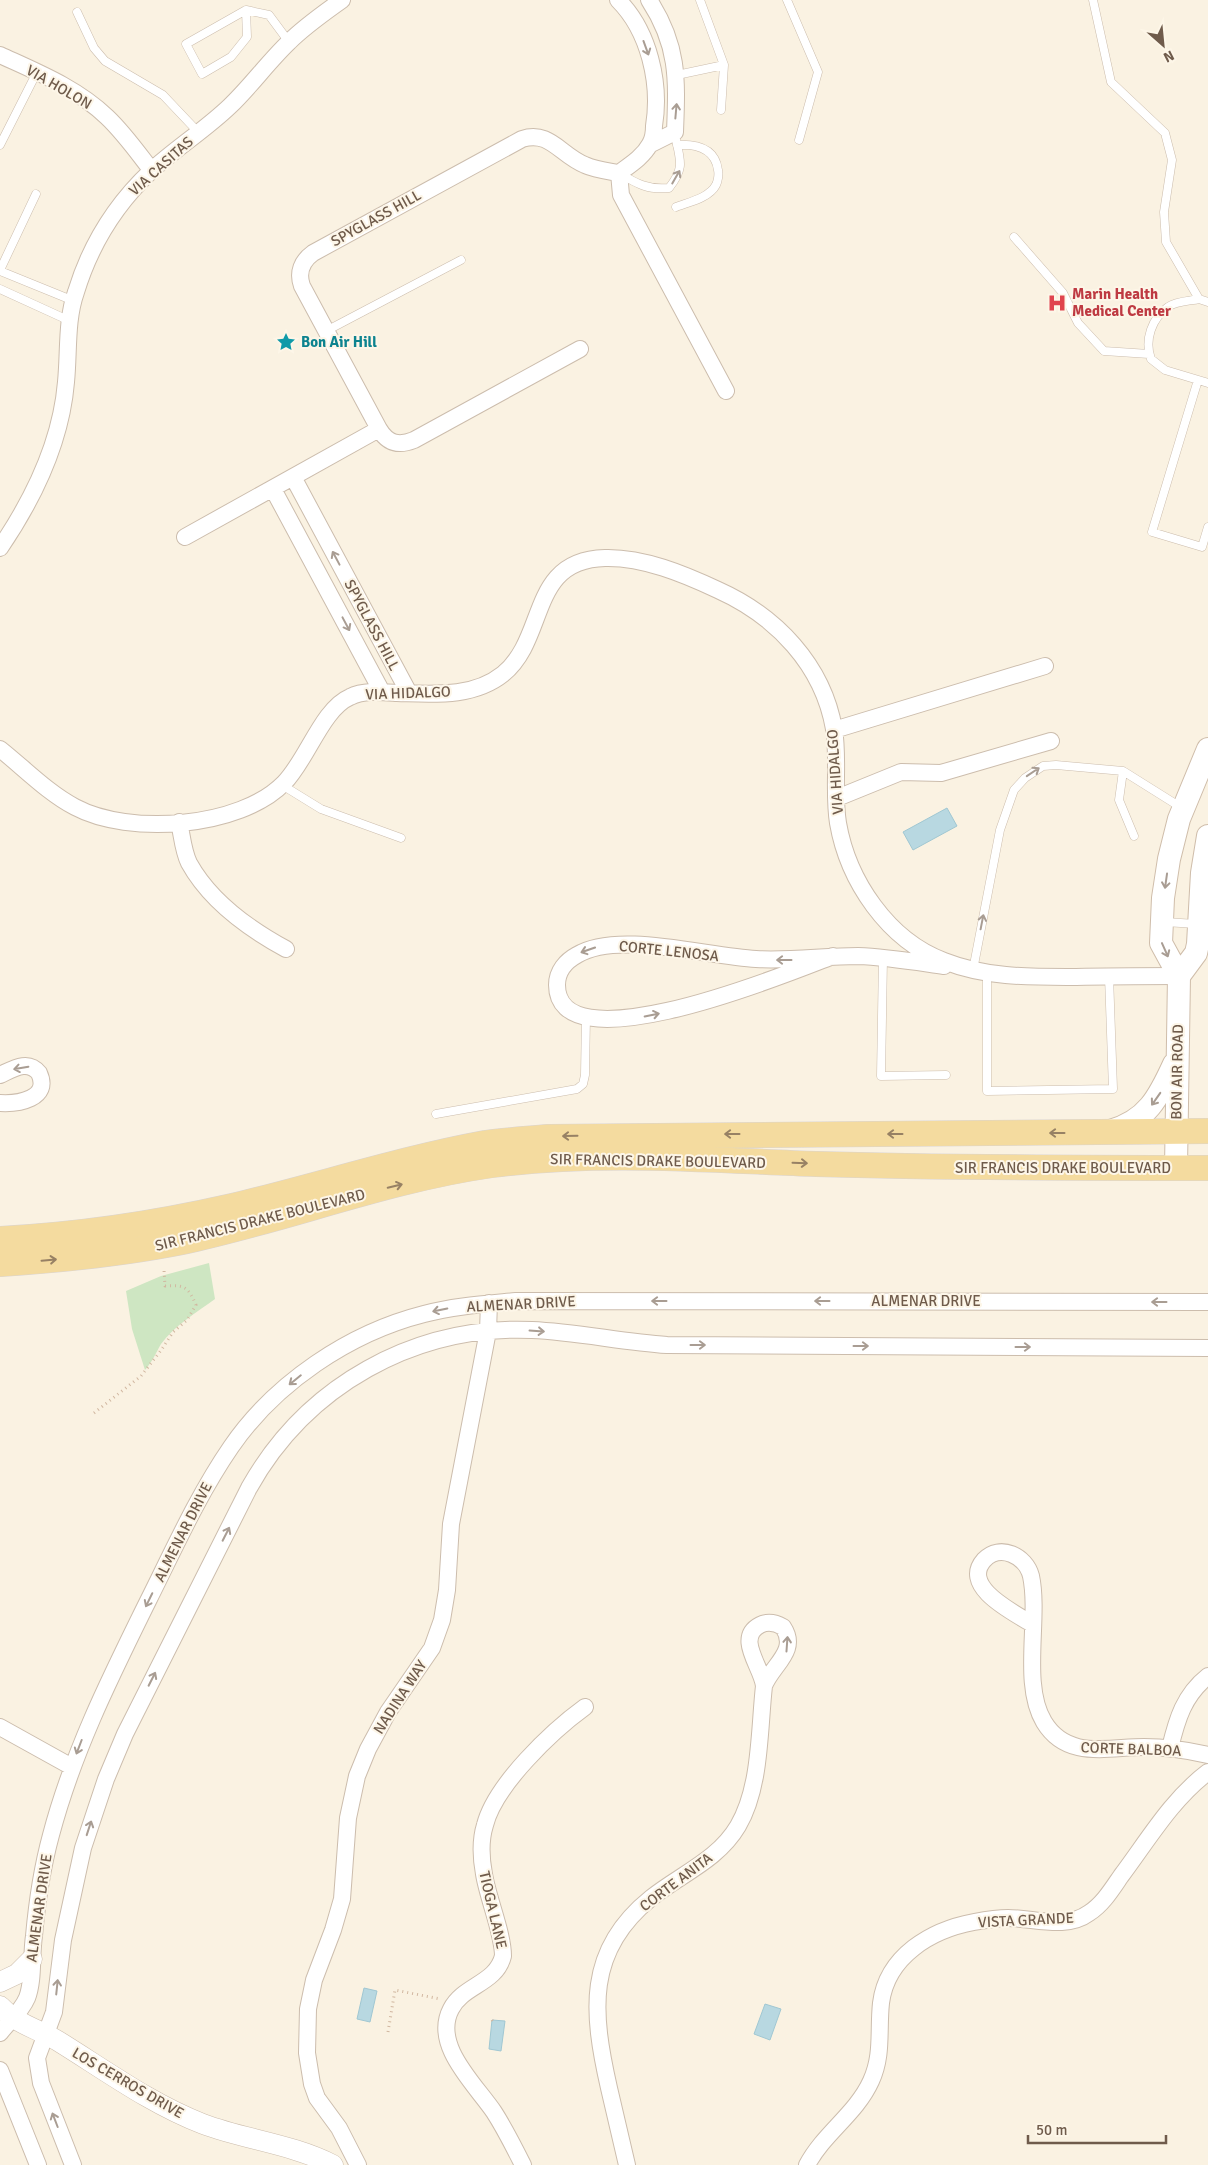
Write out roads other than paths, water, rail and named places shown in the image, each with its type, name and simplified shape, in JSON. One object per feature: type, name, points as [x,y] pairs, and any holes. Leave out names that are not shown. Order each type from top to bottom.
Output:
[{"type":"main road","name":"BON AIR ROAD","points":[[1176,1168],[1179,976],[1161,943],[1162,922],[1169,859],[1183,808],[1208,748]]},
{"type":"main road","points":[[1179,976],[1196,953],[1203,925],[1202,872],[1208,836]]},
{"type":"main road","points":[[1106,1132],[1123,1127],[1147,1111],[1163,1088],[1178,1056]]},
{"type":"main road","name":"SIR FRANCIS DRAKE BOULEVARD","points":[[0,1239],[80,1233],[158,1222],[230,1206],[430,1154],[487,1143],[549,1136],[1208,1131]]},
{"type":"main road","name":"SIR FRANCIS DRAKE BOULEVARD","points":[[0,1264],[85,1257],[184,1241],[435,1176],[490,1166],[550,1159],[658,1159],[954,1168],[1208,1168]]},
{"type":"street","name":"VIA CASITAS","points":[[0,548],[41,478],[55,440],[64,401],[70,321],[74,302],[89,258],[108,224],[128,196],[152,171],[229,107],[289,42],[342,0]]},
{"type":"street","points":[[649,0],[666,34],[677,75],[676,139],[651,144]]},
{"type":"street","points":[[623,2],[638,29],[652,68],[657,97],[651,144],[636,161],[619,173],[621,195],[726,391]]},
{"type":"street","name":"VIA HOLON","points":[[0,54],[85,99],[108,117],[152,171]]},
{"type":"street","name":"SPYGLASS HILL","points":[[580,349],[414,440],[395,444],[388,440],[379,430],[326,331],[300,280],[301,267],[308,257],[522,139],[534,136],[546,139],[570,158],[584,165],[619,173]]},
{"type":"street","points":[[185,537],[379,430]]},
{"type":"street","name":"SPYGLASS HILL","points":[[292,477],[410,693]]},
{"type":"street","name":"SPYGLASS HILL","points":[[273,489],[382,692]]},
{"type":"street","name":"VIA HIDALGO","points":[[0,749],[75,807],[126,822],[179,822],[238,811],[261,801],[282,786],[300,764],[336,706],[349,697],[382,692],[465,691],[486,685],[504,673],[518,658],[528,642],[543,595],[557,576],[578,563],[603,558],[628,560],[694,578],[732,596],[764,616],[805,657],[819,681],[834,730],[837,818],[843,849],[856,879],[873,904],[893,927],[914,945],[941,960],[975,970],[1020,977],[1179,976]]},
{"type":"street","points":[[834,730],[1045,666]]},
{"type":"street","points":[[837,798],[901,772],[941,774],[1051,741]]},
{"type":"street","points":[[179,822],[188,861],[198,876],[240,920],[286,949]]},
{"type":"street","name":"CORTE LENOSA","points":[[833,956],[748,988],[671,1011],[628,1019],[604,1019],[586,1016],[570,1009],[563,1002],[557,988],[564,964],[578,954],[595,948],[629,944],[756,959],[788,960],[833,956],[883,958],[975,970]]},
{"type":"street","points":[[0,1075],[20,1066],[30,1066],[39,1073],[42,1084],[40,1090],[28,1100],[0,1103]]},
{"type":"street","name":"ALMENAR DRIVE","points":[[3,2019],[23,2006],[29,1993],[38,1900],[48,1846],[72,1767],[102,1695],[200,1497],[232,1444],[255,1416],[308,1370],[361,1338],[425,1314],[489,1303],[532,1300],[1208,1302]]},
{"type":"street","name":"NADINA WAY","points":[[358,2165],[338,2128],[317,2098],[312,2084],[307,2053],[308,2009],[314,1980],[334,1930],[342,1899],[348,1818],[357,1776],[368,1749],[388,1712],[425,1661],[442,1620],[447,1590],[451,1524],[488,1331],[489,1303]]},
{"type":"street","name":"ALMENAR DRIVE","points":[[73,2165],[38,2074],[38,2050],[54,2012],[62,1948],[77,1870],[106,1779],[136,1711],[260,1470],[284,1436],[328,1394],[358,1374],[402,1352],[430,1342],[488,1331],[532,1330],[622,1341],[685,1345],[1208,1348]]},
{"type":"street","name":"CORTE BALBOA","points":[[1032,1624],[1037,1704],[1041,1717],[1056,1736],[1070,1745],[1087,1750],[1124,1747],[1170,1748],[1208,1755]]},
{"type":"street","points":[[1170,1748],[1183,1705],[1194,1688],[1208,1676]]},
{"type":"street","name":"CORTE ANITA","points":[[627,2165],[599,2038],[596,2000],[600,1976],[612,1943],[632,1915],[659,1892],[710,1858],[737,1828],[746,1810],[754,1779],[764,1686]]},
{"type":"street","name":"TIOGA LANE","points":[[523,2165],[506,2132],[450,2047],[446,2028],[447,2018],[455,2002],[489,1978],[498,1968],[503,1956],[482,1859],[482,1841],[488,1815],[503,1790],[530,1758],[557,1729],[585,1707]]},
{"type":"street","points":[[0,1727],[72,1767]]},
{"type":"street","name":"VISTA GRANDE","points":[[807,2165],[825,2138],[854,2109],[871,2080],[879,2057],[884,1989],[894,1968],[908,1953],[931,1936],[969,1923],[1009,1918],[1064,1921],[1078,1919],[1089,1914],[1104,1898],[1180,1798],[1208,1772]]},
{"type":"street","points":[[0,1982],[17,1974],[32,1959]]},
{"type":"street","name":"LOS CERROS DRIVE","points":[[3,2019],[45,2034],[136,2090],[185,2116],[220,2130],[305,2152],[333,2165]]},
{"type":"street","points":[[0,2070],[38,2165]]},
{"type":"lane","points":[[700,0],[724,64],[721,110]]},
{"type":"lane","points":[[787,0],[818,72],[798,140]]},
{"type":"lane","points":[[1093,0],[1111,82],[1165,133],[1172,160],[1164,212],[1166,242],[1199,299]]},
{"type":"lane","points":[[246,10],[247,37],[231,58],[202,74],[186,44],[246,10],[269,15],[289,42]]},
{"type":"lane","points":[[77,12],[94,48],[105,61],[163,95],[198,132]]},
{"type":"lane","points":[[677,75],[724,64]]},
{"type":"lane","points":[[0,145],[37,72]]},
{"type":"lane","points":[[619,173],[639,186],[654,190],[669,188],[679,176],[681,161],[676,139]]},
{"type":"lane","points":[[676,139],[711,153],[717,162],[719,173],[716,185],[706,195],[676,207]]},
{"type":"lane","points":[[36,194],[0,271],[74,302]]},
{"type":"lane","points":[[1014,237],[1063,293],[1078,323],[1104,351],[1149,354]]},
{"type":"lane","points":[[326,331],[460,260]]},
{"type":"lane","points":[[0,290],[70,321]]},
{"type":"lane","points":[[1208,302],[1199,299],[1169,306],[1153,321],[1148,344],[1151,359],[1165,370],[1208,383]]},
{"type":"lane","points":[[1198,380],[1152,532],[1202,547],[1208,526]]},
{"type":"lane","points":[[1109,976],[1113,1089],[987,1091],[975,970],[1000,830],[1014,790],[1025,778],[1043,766],[1056,765],[1123,770],[1183,808]]},
{"type":"lane","points":[[1123,770],[1119,800],[1134,836]]},
{"type":"lane","points":[[282,786],[320,809],[401,838]]},
{"type":"lane","points":[[1162,922],[1203,925]]},
{"type":"lane","points":[[883,958],[881,1076],[946,1075]]},
{"type":"lane","points":[[436,1114],[578,1089],[583,1084],[585,1075],[586,1016]]},
{"type":"water","points":[[947,808],[957,826],[913,850],[903,832]]},
{"type":"water","points":[[364,1988],[377,1991],[370,2022],[357,2019]]},
{"type":"water","points":[[765,2004],[781,2009],[770,2040],[754,2034]]},
{"type":"water","points":[[492,2020],[505,2021],[501,2051],[489,2049]]},
{"type":"place","name":"Marin Health Medical Center","points":[[1057,303]]},
{"type":"place","name":"Bon Air Hill","points":[[286,342]]}]
